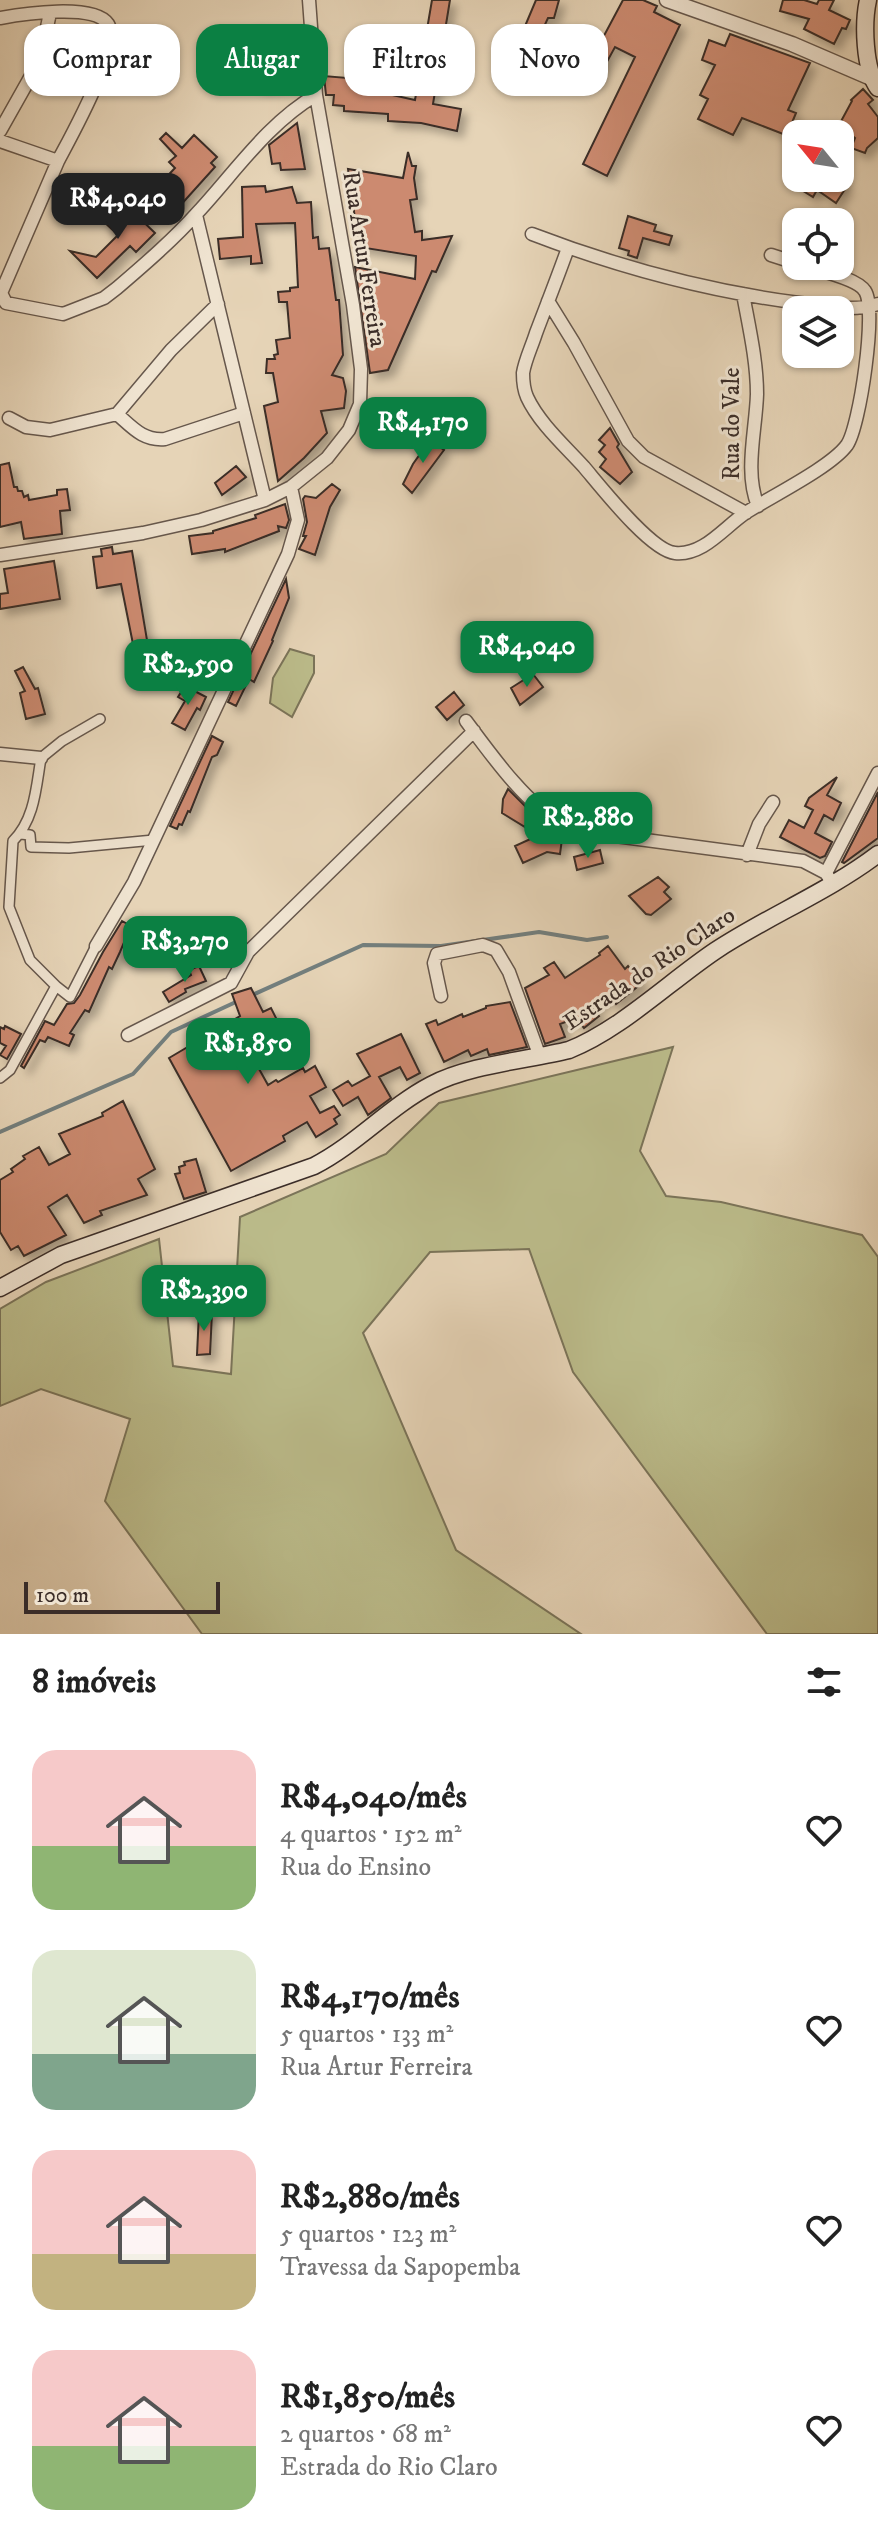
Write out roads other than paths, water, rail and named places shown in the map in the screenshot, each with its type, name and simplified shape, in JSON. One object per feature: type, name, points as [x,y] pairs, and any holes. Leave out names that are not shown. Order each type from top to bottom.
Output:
[{"type":"main road","points":[[868,0],[866,40],[874,83]]},
{"type":"main road","name":"Estrada do Rio Claro","points":[[0,1288],[61,1255],[314,1166],[346,1147],[409,1098],[452,1075],[569,1050],[596,1038],[717,949],[829,878],[857,870],[878,854]]},
{"type":"street","name":"Rua Artur Ferreira","points":[[309,0],[311,24]]},
{"type":"street","points":[[667,0],[792,44],[874,83]]},
{"type":"street","points":[[0,18],[72,12],[106,21],[111,29],[99,79],[58,161],[1,293],[6,303],[63,314],[91,304],[117,288],[196,215],[263,139],[291,112],[315,96]]},
{"type":"street","points":[[0,131],[40,60],[50,13]]},
{"type":"street","name":"Rua Artur Ferreira","points":[[0,555],[143,533],[201,520],[265,500],[291,487],[327,458],[349,430],[360,404],[361,369],[353,305],[316,96]]},
{"type":"street","points":[[0,141],[58,161]]},
{"type":"street","points":[[196,215],[265,500]]},
{"type":"street","points":[[532,234],[680,282],[820,306],[874,305]]},
{"type":"street","points":[[568,248],[523,375],[526,393],[534,409],[613,501],[656,545],[673,553],[700,548],[746,513],[835,457],[847,444],[860,410],[874,305],[864,289],[848,280]]},
{"type":"street","points":[[771,255],[782,259]]},
{"type":"street","name":"Rua do Vale","points":[[743,294],[756,379],[752,478],[758,506]]},
{"type":"street","points":[[548,301],[628,441],[644,457],[746,513]]},
{"type":"street","points":[[9,418],[26,427],[50,430],[117,414],[171,350],[218,304]]},
{"type":"street","points":[[117,414],[140,434],[165,439],[244,413]]},
{"type":"street","points":[[100,719],[62,741],[41,758],[34,806],[21,834],[13,841],[9,907],[30,960],[70,997],[134,882],[211,722],[295,535],[298,520],[291,487]]},
{"type":"street","points":[[128,1035],[231,983],[248,952],[470,726],[528,797],[549,816],[565,825],[593,833],[803,861],[829,878],[878,773]]},
{"type":"street","points":[[0,754],[41,758]]},
{"type":"street","points":[[747,855],[759,824],[773,802]]},
{"type":"street","points":[[21,834],[30,835],[31,847],[69,848],[154,840]]},
{"type":"street","points":[[441,996],[434,963],[437,954],[483,945],[496,950],[509,972],[540,1057]]},
{"type":"street","points":[[0,1078],[10,1070],[56,986]]},
{"type":"waterway","points":[[250,996],[363,945],[441,946],[539,932],[587,940],[607,937]]},
{"type":"waterway","points":[[0,1132],[133,1074],[171,1032],[238,1001]]}]
